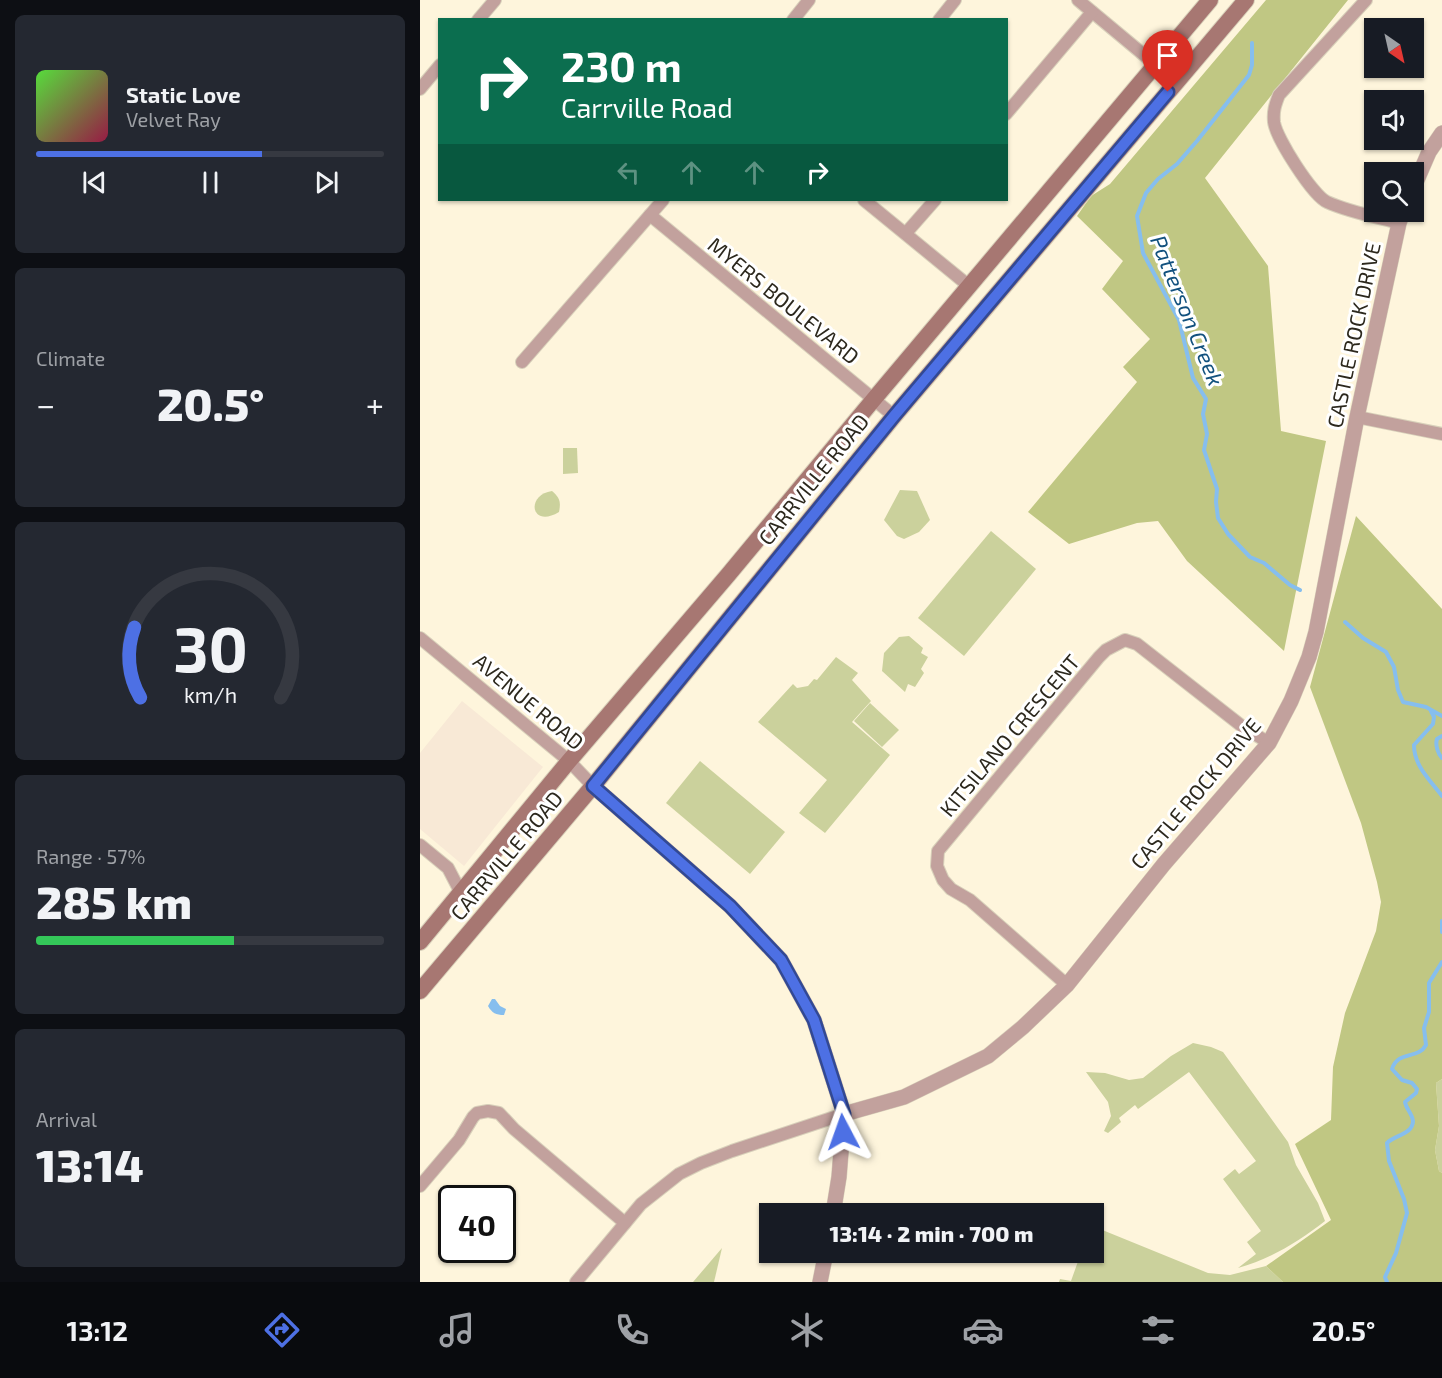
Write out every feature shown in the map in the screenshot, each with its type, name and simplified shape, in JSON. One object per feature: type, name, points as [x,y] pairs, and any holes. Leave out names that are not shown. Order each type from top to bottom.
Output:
[{"type":"main road","name":"CARRVILLE ROAD","points":[[420,942],[569,761],[1210,0]]},
{"type":"main road","name":"CARRVILLE ROAD","points":[[420,991],[593,786],[894,416],[1246,0]]},
{"type":"main road","points":[[1015,233],[1035,249]]},
{"type":"main road","points":[[728,575],[751,592]]},
{"type":"street","points":[[480,18],[495,0]]},
{"type":"street","points":[[795,18],[809,0]]},
{"type":"street","points":[[941,18],[955,0]]},
{"type":"street","points":[[1078,0],[1156,65]]},
{"type":"street","points":[[1364,210],[1325,202],[1305,178],[1279,137],[1274,108],[1279,95],[1366,0]]},
{"type":"street","points":[[1008,112],[1092,12]]},
{"type":"street","points":[[420,88],[438,68]]},
{"type":"street","points":[[1424,164],[1442,133]]},
{"type":"street","points":[[522,362],[662,201]]},
{"type":"street","points":[[865,201],[969,286]]},
{"type":"street","points":[[906,233],[934,201]]},
{"type":"street","name":"MYERS BOULEVARD","points":[[650,215],[894,416]]},
{"type":"street","name":"CASTLE ROCK DRIVE","points":[[844,1114],[904,1097],[988,1056],[1023,1027],[1067,985],[1164,864],[1269,743],[1291,701],[1309,657],[1316,632],[1357,417],[1400,222]]},
{"type":"street","points":[[1357,417],[1442,434]]},
{"type":"street","name":"AVENUE ROAD","points":[[420,638],[569,761],[593,786],[722,898],[781,960],[814,1020],[844,1114],[835,1203]]},
{"type":"street","name":"KITSILANO CRESCENT","points":[[1067,985],[970,900],[951,889],[943,880],[937,866],[938,851],[1088,670],[1106,650],[1125,640],[1137,644],[1227,714],[1269,743]]},
{"type":"street","points":[[420,845],[448,868],[460,893]]},
{"type":"street","points":[[420,1186],[459,1140],[473,1117],[483,1111],[493,1112],[504,1116],[514,1129],[625,1223]]},
{"type":"street","points":[[576,1282],[641,1204],[662,1186],[701,1163],[844,1114]]},
{"type":"street","points":[[820,1282],[824,1263]]},
{"type":"shaded area","points":[[462,701],[543,767],[464,866],[420,829],[420,753]]},
{"type":"green space","points":[[1266,0],[1348,0],[1205,178],[1268,266],[1281,431],[1326,441],[1284,651],[1187,561],[1158,521],[1137,523],[1069,544],[1028,512],[1137,382],[1123,367],[1150,339],[1102,289],[1123,261],[1077,216],[1091,196],[1110,184]]},
{"type":"green space","points":[[563,448],[577,448],[578,473],[563,474]]},
{"type":"green space","points":[[900,490],[917,491],[930,520],[919,532],[904,539],[897,536],[884,520]]},
{"type":"green space","points":[[552,491],[559,500],[559,512],[550,516],[537,514],[535,504],[538,498]]},
{"type":"green space","points":[[1356,516],[1442,609],[1442,1079],[1436,1083],[1439,1126],[1435,1150],[1439,1171],[1442,1173],[1442,1282],[1283,1282],[1266,1266],[1331,1220],[1295,1144],[1331,1120],[1333,1067],[1345,1013],[1376,931],[1381,902],[1361,823],[1310,687]]},
{"type":"green space","points":[[991,531],[1036,569],[964,656],[918,618]]},
{"type":"green space","points":[[909,636],[923,648],[921,653],[928,657],[921,669],[924,673],[915,687],[908,684],[905,692],[882,671],[884,653],[899,637]]},
{"type":"green space","points":[[836,657],[858,673],[852,680],[871,701],[852,722],[890,755],[825,833],[799,813],[827,780],[758,722],[793,684],[797,688],[808,686],[814,679],[817,680]]},
{"type":"green space","points":[[870,703],[899,730],[882,747],[854,721]]},
{"type":"green space","points":[[700,761],[785,832],[750,874],[666,803]]},
{"type":"green space","points":[[1193,1043],[1223,1052],[1288,1142],[1296,1165],[1318,1203],[1325,1221],[1284,1249],[1238,1268],[1256,1254],[1247,1242],[1261,1231],[1223,1179],[1235,1169],[1239,1174],[1256,1161],[1189,1072],[1138,1109],[1135,1105],[1119,1118],[1121,1122],[1108,1133],[1104,1131],[1111,1116],[1108,1102],[1086,1072],[1105,1073],[1129,1080],[1143,1078],[1171,1056]]},
{"type":"green space","points":[[1442,1079],[1442,1173],[1439,1171],[1435,1150],[1439,1126],[1436,1083]]},
{"type":"green space","points":[[1104,1231],[1208,1273],[1230,1275],[1266,1266],[1283,1282],[1059,1282],[1060,1279],[1071,1281],[1077,1263],[1104,1263]]},
{"type":"green space","points":[[722,1248],[714,1282],[693,1282]]},
{"type":"water","points":[[492,999],[506,1009],[504,1015],[494,1013],[488,1006]]},
{"type":"waterway","name":"Patterson Creek","points":[[1252,43],[1252,65],[1249,75],[1177,164],[1158,179],[1146,193],[1137,216],[1143,253],[1179,320],[1193,378],[1206,399],[1203,414],[1207,434],[1204,450],[1217,489],[1218,518],[1228,534],[1250,557],[1264,563],[1290,585],[1300,590]]},
{"type":"waterway","name":"Patterson Creek","points":[[1345,622],[1363,638],[1386,652],[1394,667],[1398,690],[1403,702],[1426,707],[1442,716]]},
{"type":"waterway","points":[[1431,711],[1434,717],[1433,724],[1414,745],[1415,753],[1423,772],[1442,796]]},
{"type":"waterway","name":"Patterson Creek","points":[[1442,736],[1437,739],[1436,744],[1442,758]]},
{"type":"waterway","points":[[1442,921],[1442,932]]},
{"type":"waterway","points":[[1387,1282],[1385,1277],[1396,1253],[1407,1213],[1389,1161],[1387,1143],[1410,1129],[1413,1121],[1405,1102],[1416,1093],[1417,1089],[1412,1083],[1402,1080],[1392,1069],[1399,1059],[1422,1050],[1426,1045],[1424,1028],[1429,1012],[1429,983],[1442,962]]},
{"type":"route","points":[[843,1132],[844,1114],[814,1020],[781,960],[730,906],[688,867],[593,786],[894,416],[1168,92]]}]
